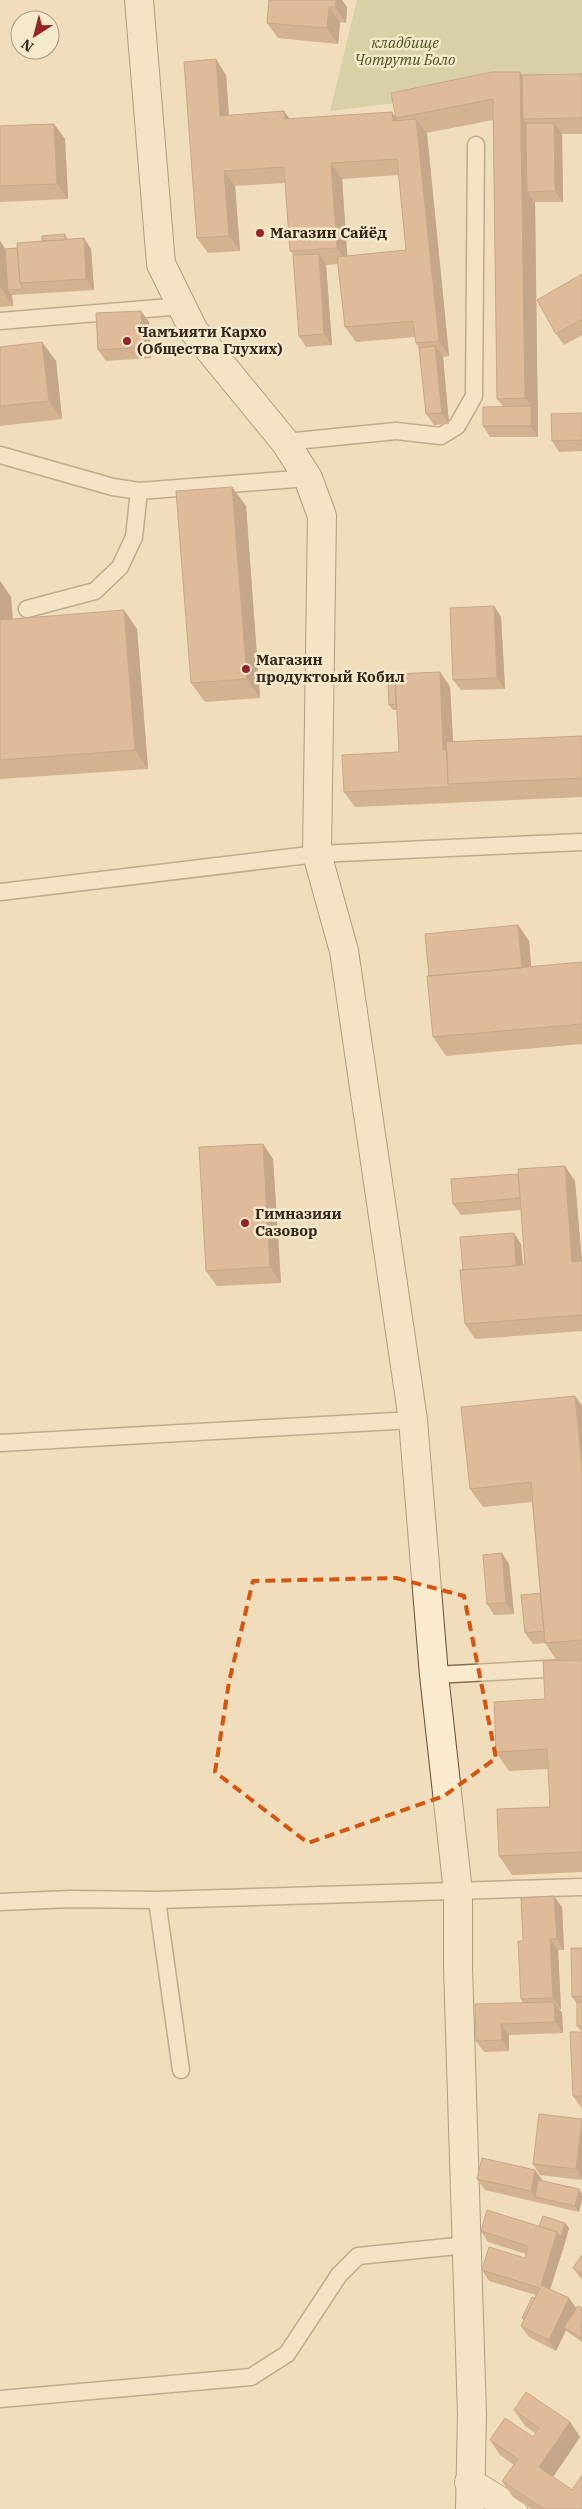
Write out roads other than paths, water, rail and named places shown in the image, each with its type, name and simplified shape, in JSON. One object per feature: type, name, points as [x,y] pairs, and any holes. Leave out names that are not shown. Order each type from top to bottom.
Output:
[{"type":"street","points":[[139,0],[161,264],[194,331],[285,442],[308,478],[322,516],[317,854],[344,951],[414,1420],[434,1676],[458,1892],[458,1967],[472,2415],[470,2509]]},
{"type":"street","points":[[470,2482],[513,2509]]},
{"type":"lane","points":[[285,442],[396,430],[441,436],[458,426],[474,396],[476,145]]},
{"type":"lane","points":[[0,321],[182,306]]},
{"type":"lane","points":[[0,455],[113,487],[139,490],[308,478]]},
{"type":"lane","points":[[27,609],[95,591],[120,567],[134,537],[139,490]]},
{"type":"lane","points":[[0,892],[317,854],[582,842]]},
{"type":"lane","points":[[0,1443],[414,1420]]},
{"type":"lane","points":[[434,1676],[582,1667]]},
{"type":"lane","points":[[0,1902],[71,1899],[157,1900],[582,1887]]},
{"type":"lane","points":[[157,1900],[181,2070]]},
{"type":"lane","points":[[0,2398],[251,2377],[286,2354],[339,2275],[358,2256],[467,2245]]},
{"type":"place","name":"Магазин Сайёд","points":[[260,233]]},
{"type":"place","name":"Чамъияти Кархо (Общества Глухих)","points":[[127,341]]},
{"type":"place","name":"Магазин продуктоый Кобил","points":[[246,669]]},
{"type":"place","name":"Гимназияи Сазовор","points":[[245,1223]]},
{"type":"park label","name":"кладбище Чотрути Боло","points":[[405,52]]}]
